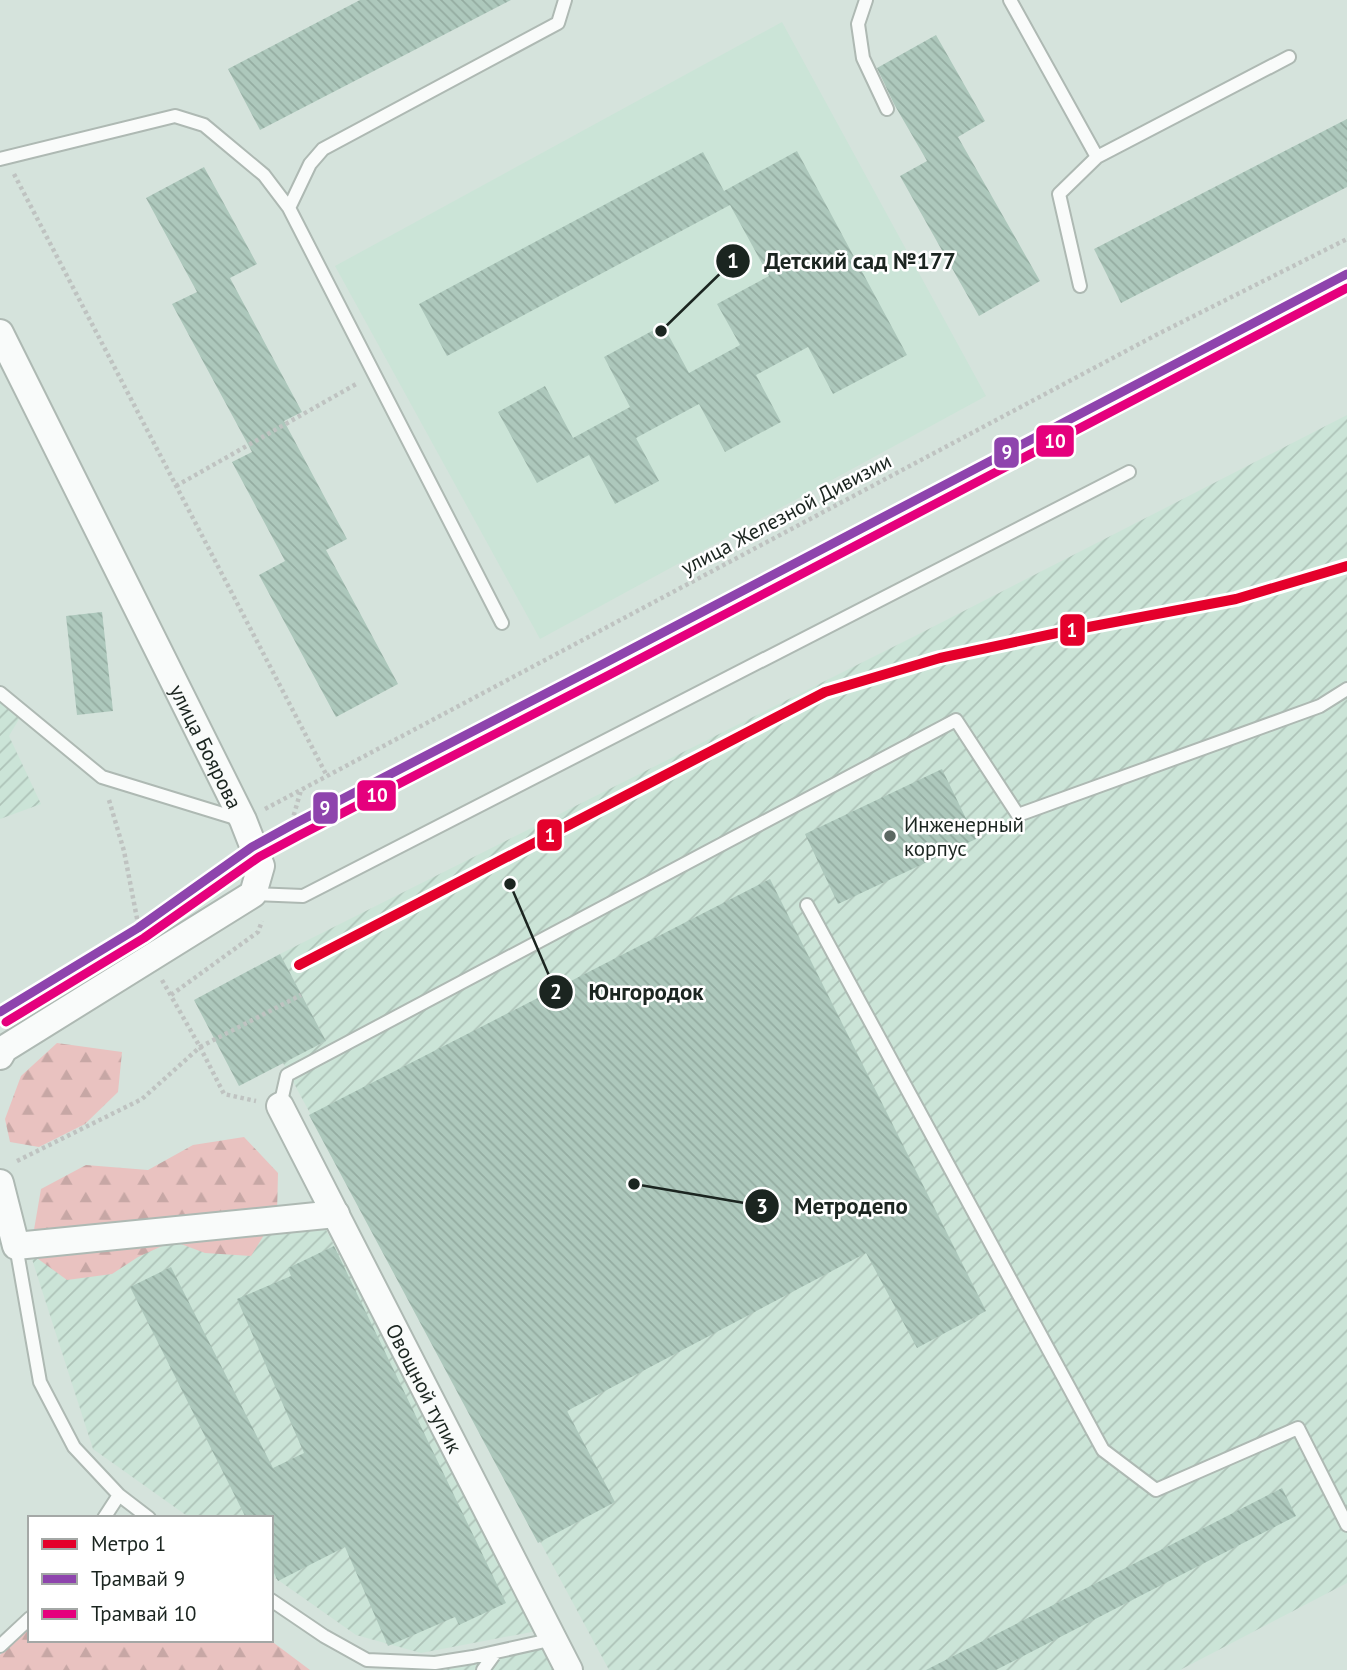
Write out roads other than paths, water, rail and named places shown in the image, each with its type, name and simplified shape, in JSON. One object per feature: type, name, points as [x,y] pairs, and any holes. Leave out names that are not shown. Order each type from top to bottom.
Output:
[{"type":"street","name":"улица Боярова","points":[[0,333],[243,820],[261,866],[253,894]]},
{"type":"street","points":[[0,1056],[4,1049],[253,894]]},
{"type":"street","name":"Овощной тупик","points":[[280,1106],[569,1670]]},
{"type":"street","points":[[6,1173],[16,1246],[336,1214]]},
{"type":"lane","points":[[289,208],[310,164],[323,149],[558,23],[565,0]]},
{"type":"lane","points":[[866,0],[858,24],[863,58],[887,109]]},
{"type":"lane","points":[[1010,0],[1097,157]]},
{"type":"lane","points":[[1080,286],[1059,194],[1097,157],[1289,57]]},
{"type":"lane","points":[[3,158],[176,116],[204,125],[264,175],[289,208],[502,623]]},
{"type":"lane","points":[[253,894],[303,896],[1129,472]]},
{"type":"lane","points":[[280,1106],[287,1075],[956,720],[1018,815],[1320,706],[1347,688]]},
{"type":"lane","points":[[0,693],[102,777],[243,820]]},
{"type":"lane","points":[[807,905],[1103,1450],[1156,1490],[1298,1428],[1347,1525]]},
{"type":"lane","points":[[16,1246],[40,1382],[74,1447],[119,1495],[146,1516]]},
{"type":"lane","points":[[105,1516],[119,1495]]},
{"type":"lane","points":[[273,1601],[366,1665],[435,1663],[554,1639]]},
{"type":"lane","points":[[0,1646],[28,1620]]},
{"type":"lane","points":[[483,1670],[496,1652]]},
{"type":"metro line","name":"1","points":[[299,965],[825,692],[940,658],[1236,599],[1347,566]]},
{"type":"tram line","name":"9","points":[[0,1012],[138,928],[252,847],[292,825],[1347,274]]},
{"type":"tram line","name":"10","points":[[6,1022],[144,938],[259,857],[1347,288]]},
{"type":"place","name":"Детский сад №177","points":[[661,331]]},
{"type":"place","name":"Инженерный корпус","points":[[890,836]]},
{"type":"place","name":"Юнгородок","points":[[510,884]]},
{"type":"place","name":"Метродепо","points":[[634,1184]]}]
